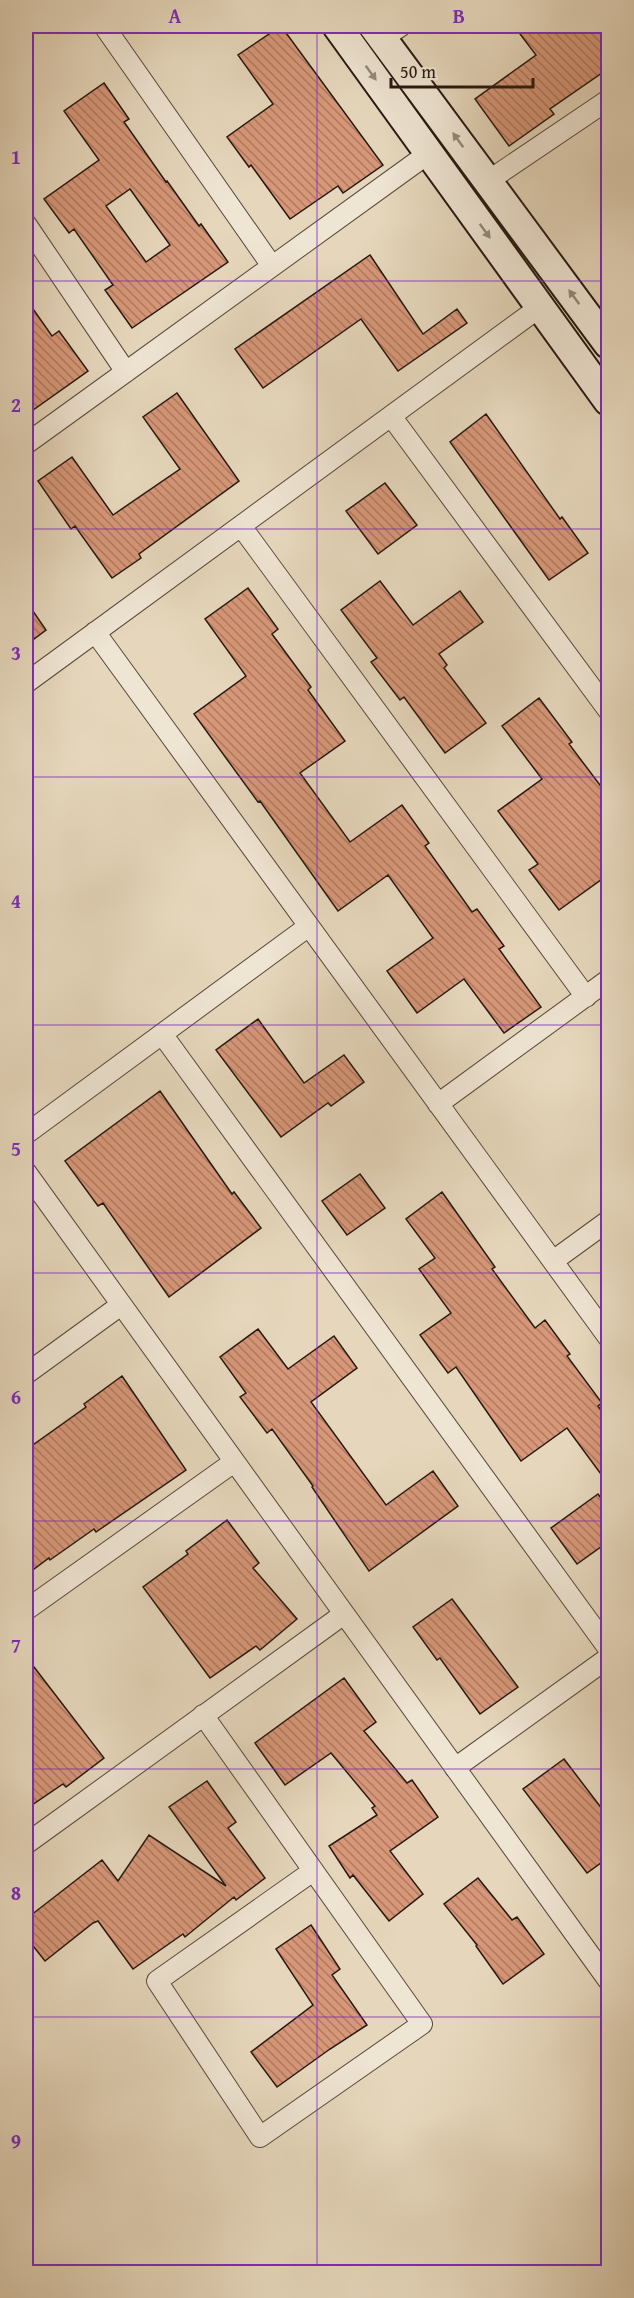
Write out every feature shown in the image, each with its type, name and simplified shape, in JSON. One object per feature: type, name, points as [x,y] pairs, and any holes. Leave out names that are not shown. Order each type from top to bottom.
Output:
[{"type":"street","points":[[104,26],[273,266]]},
{"type":"street","points":[[337,26],[609,401]]},
{"type":"street","points":[[385,30],[488,181],[606,335]]},
{"type":"street","points":[[488,181],[609,100]]},
{"type":"street","points":[[26,444],[429,153]]},
{"type":"street","points":[[26,224],[126,372]]},
{"type":"street","points":[[26,683],[540,307]]},
{"type":"street","points":[[391,416],[609,710]]},
{"type":"street","points":[[241,526],[586,997]]},
{"type":"street","points":[[95,632],[609,1337]]},
{"type":"street","points":[[26,1134],[309,926]]},
{"type":"street","points":[[438,1104],[609,980]]},
{"type":"street","points":[[162,1034],[609,1648]]},
{"type":"street","points":[[26,1172],[609,1980]]},
{"type":"street","points":[[553,1261],[609,1221]]},
{"type":"street","points":[[26,1374],[121,1305]]},
{"type":"street","points":[[26,1610],[234,1462]]},
{"type":"street","points":[[26,1844],[344,1614]]},
{"type":"street","points":[[455,1768],[609,1658]]},
{"type":"street","points":[[203,1716],[422,2024],[260,2137],[157,1981],[313,1871]]},
{"type":"building","points":[[281,26],[383,165],[343,193],[338,186],[290,219],[251,165],[249,167],[227,137],[273,104],[238,55]]},
{"type":"building","points":[[514,26],[609,26],[609,68],[550,109],[554,114],[509,146],[475,99],[536,55]]},
{"type":"building","points":[[104,83],[129,119],[124,122],[166,182],[199,226],[201,224],[228,262],[132,328],[105,290],[113,285],[74,229],[69,233],[44,199],[99,160],[64,111]],"holes":[[[130,189],[170,245],[146,262],[106,206]]]},
{"type":"building","points":[[370,255],[423,334],[457,309],[467,323],[398,371],[361,319],[263,388],[235,349]]},
{"type":"building","points":[[26,299],[52,336],[59,331],[88,371],[26,415]]},
{"type":"building","points":[[177,393],[239,481],[139,554],[141,558],[112,578],[75,526],[71,529],[38,481],[72,457],[113,515],[180,469],[143,417]]},
{"type":"building","points":[[486,414],[560,519],[562,517],[588,553],[549,580],[450,442]]},
{"type":"building","points":[[385,483],[417,525],[378,554],[346,511]]},
{"type":"building","points":[[380,581],[413,625],[460,591],[483,622],[439,654],[447,665],[444,668],[486,723],[445,753],[404,697],[400,700],[371,662],[377,658],[341,610]]},
{"type":"building","points":[[248,588],[278,629],[272,634],[311,687],[308,690],[345,741],[300,773],[350,842],[402,805],[429,843],[425,846],[472,912],[477,909],[504,946],[499,949],[541,1007],[504,1033],[464,979],[417,1013],[387,971],[433,938],[388,875],[338,911],[260,801],[258,802],[194,714],[246,676],[205,619]]},
{"type":"building","points":[[26,601],[46,630],[26,645]]},
{"type":"building","points":[[539,698],[572,742],[569,744],[609,797],[609,874],[559,910],[529,870],[538,864],[498,811],[542,779],[502,726]]},
{"type":"building","points":[[258,1019],[304,1083],[344,1055],[364,1082],[331,1106],[328,1103],[281,1137],[216,1050]]},
{"type":"building","points":[[160,1091],[232,1194],[234,1192],[261,1228],[169,1297],[103,1203],[98,1206],[65,1161]]},
{"type":"building","points":[[360,1174],[385,1208],[347,1235],[322,1201]]},
{"type":"building","points":[[442,1192],[495,1267],[492,1269],[535,1328],[545,1320],[570,1354],[567,1356],[602,1403],[598,1406],[609,1421],[609,1485],[567,1428],[521,1461],[456,1367],[448,1373],[420,1335],[451,1313],[419,1269],[435,1258],[406,1219]]},
{"type":"building","points":[[258,1329],[288,1369],[334,1336],[357,1368],[311,1402],[386,1505],[433,1471],[458,1506],[369,1571],[272,1429],[267,1433],[240,1397],[246,1393],[220,1357]]},
{"type":"building","points":[[122,1376],[186,1470],[96,1532],[94,1529],[26,1575],[26,1450],[86,1407],[84,1404]]},
{"type":"building","points":[[598,1494],[609,1509],[609,1541],[577,1564],[551,1528]]},
{"type":"building","points":[[227,1520],[259,1563],[253,1568],[297,1619],[260,1650],[256,1646],[210,1678],[143,1587],[188,1554],[186,1551]]},
{"type":"building","points":[[452,1599],[518,1687],[480,1714],[440,1658],[437,1660],[413,1627]]},
{"type":"building","points":[[34,1667],[104,1758],[66,1787],[63,1784],[26,1809],[26,1674]]},
{"type":"building","points":[[344,1678],[376,1722],[364,1731],[407,1783],[412,1780],[438,1817],[390,1851],[423,1894],[389,1921],[353,1875],[350,1878],[329,1846],[377,1815],[372,1808],[375,1806],[331,1753],[285,1785],[255,1743]]},
{"type":"building","points":[[564,1759],[609,1818],[609,1857],[587,1873],[523,1789]]},
{"type":"building","points":[[207,1781],[236,1822],[228,1828],[265,1878],[236,1900],[234,1897],[185,1937],[183,1934],[133,1969],[98,1921],[45,1961],[26,1937],[26,1919],[102,1860],[118,1881],[149,1835],[226,1886],[169,1807]]},
{"type":"building","points":[[478,1878],[512,1920],[517,1917],[544,1954],[503,1984],[477,1945],[444,1904]]},
{"type":"building","points":[[311,1925],[340,1969],[332,1975],[367,2025],[277,2087],[251,2052],[313,2005],[276,1949]]}]
